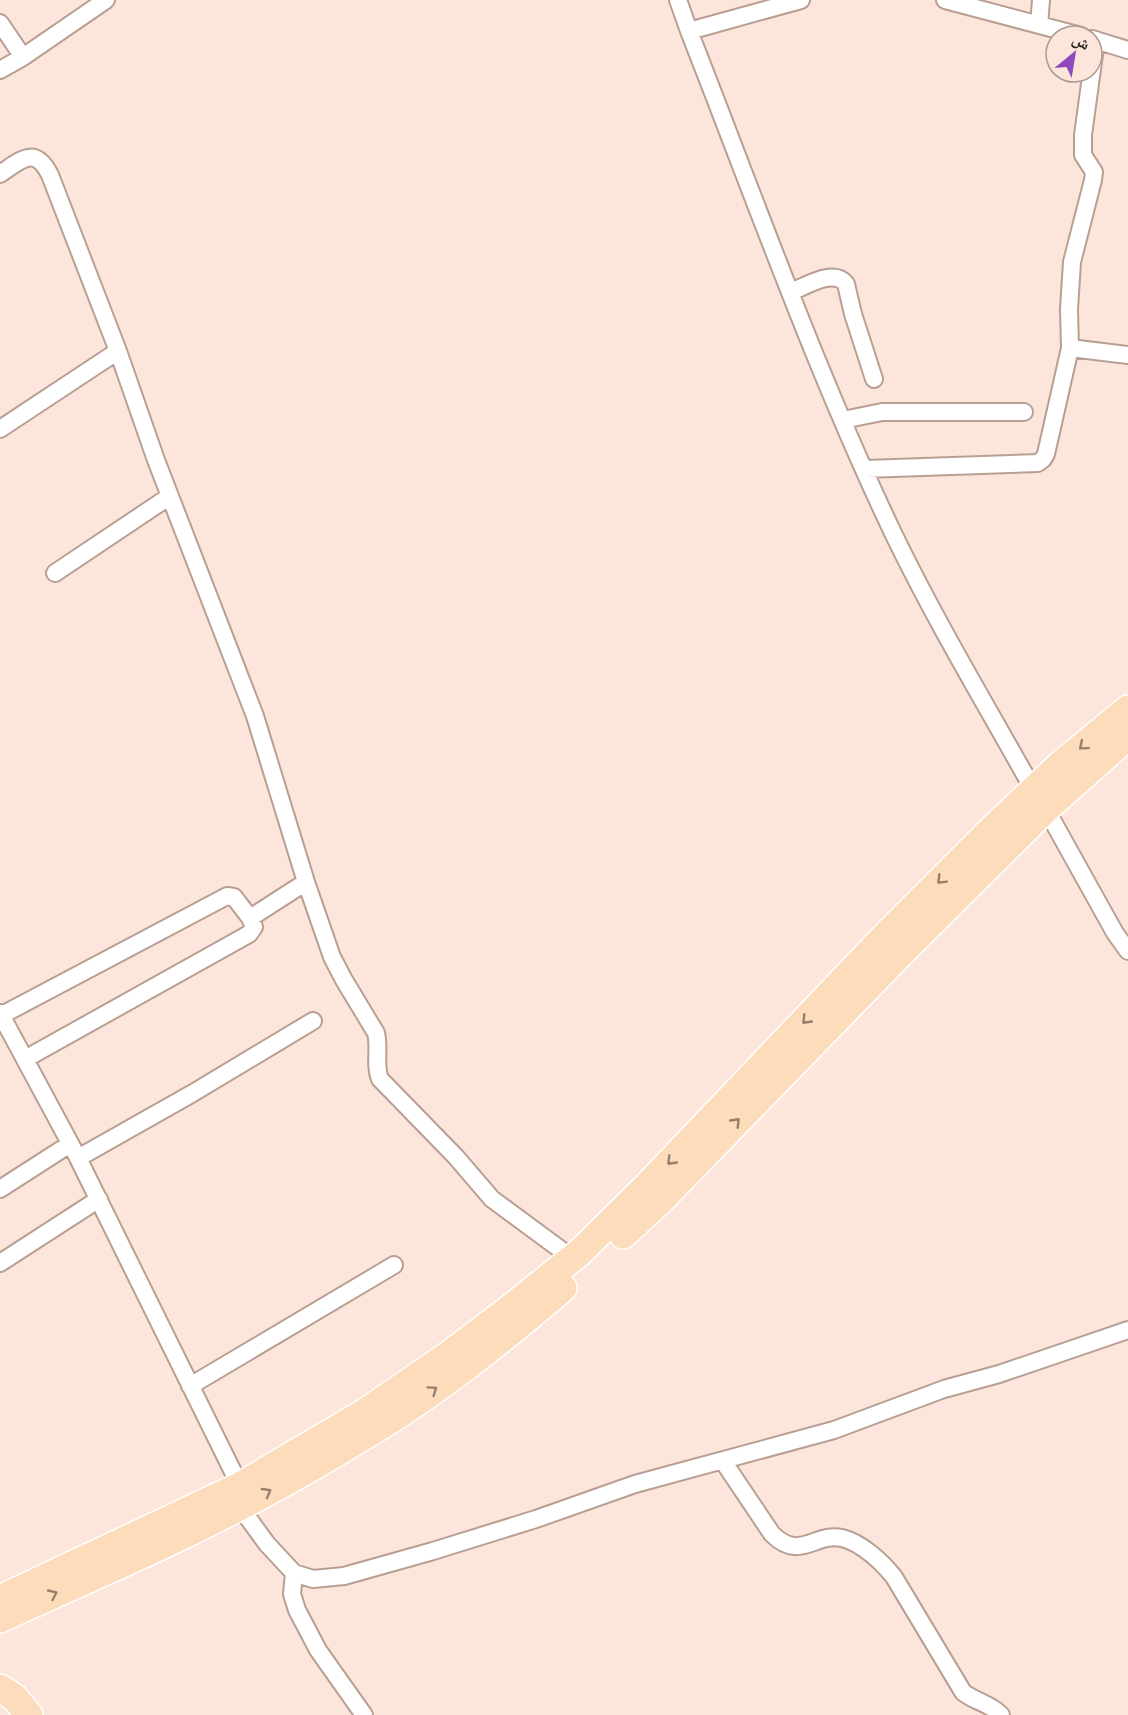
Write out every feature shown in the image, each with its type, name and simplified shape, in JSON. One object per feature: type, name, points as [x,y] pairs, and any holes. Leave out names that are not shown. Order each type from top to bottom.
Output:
[{"type":"main road","points":[[0,1619],[170,1541],[402,1389],[572,1258],[874,964],[1128,709]]},
{"type":"main road","points":[[1039,799],[1128,736]]},
{"type":"main road","points":[[0,1599],[240,1496],[367,1435],[459,1371],[519,1326],[660,1201],[874,964]]},
{"type":"main road","points":[[0,1688],[15,1698],[29,1715]]},
{"type":"street","points":[[0,70],[23,57],[81,7],[106,0]]},
{"type":"street","points":[[678,0],[791,292],[843,420],[894,535],[1039,799],[1115,933],[1128,951]]},
{"type":"street","points":[[689,31],[801,0]]},
{"type":"street","points":[[1039,24],[1041,0]]},
{"type":"street","points":[[950,1],[1044,25]]},
{"type":"street","points":[[0,23],[23,57]]},
{"type":"street","points":[[1104,42],[1128,50]]},
{"type":"street","points":[[865,469],[1038,463],[1046,454],[1070,348],[1069,309],[1072,262],[1094,172],[1083,155],[1087,84]]},
{"type":"street","points":[[0,174],[24,158],[38,159],[45,165],[118,351],[170,496],[255,716],[306,882],[332,957],[376,1033],[377,1070],[380,1079],[456,1157],[492,1198],[572,1258]]},
{"type":"street","points":[[791,292],[826,278],[839,277],[843,280],[874,379]]},
{"type":"street","points":[[1070,348],[1128,355]]},
{"type":"street","points":[[0,429],[118,351]]},
{"type":"street","points":[[843,420],[882,412],[1024,412]]},
{"type":"street","points":[[55,573],[170,496]]},
{"type":"street","points":[[250,918],[306,882]]},
{"type":"street","points":[[25,1059],[249,934],[254,927],[250,918],[234,897],[227,896],[0,1015],[99,1199],[190,1386],[240,1496],[267,1544],[294,1573],[313,1579],[344,1576],[433,1551],[536,1519],[635,1484],[834,1430],[944,1389],[999,1374],[1128,1330]]},
{"type":"street","points":[[0,1189],[193,1093],[313,1021]]},
{"type":"street","points":[[0,1263],[99,1199]]},
{"type":"street","points":[[190,1386],[394,1265]]},
{"type":"street","points":[[723,1461],[778,1540],[787,1545],[799,1547],[843,1538],[859,1546],[886,1568],[894,1577],[963,1692],[987,1704],[1001,1715]]},
{"type":"street","points":[[294,1573],[292,1594],[297,1610],[318,1650],[364,1715]]}]
